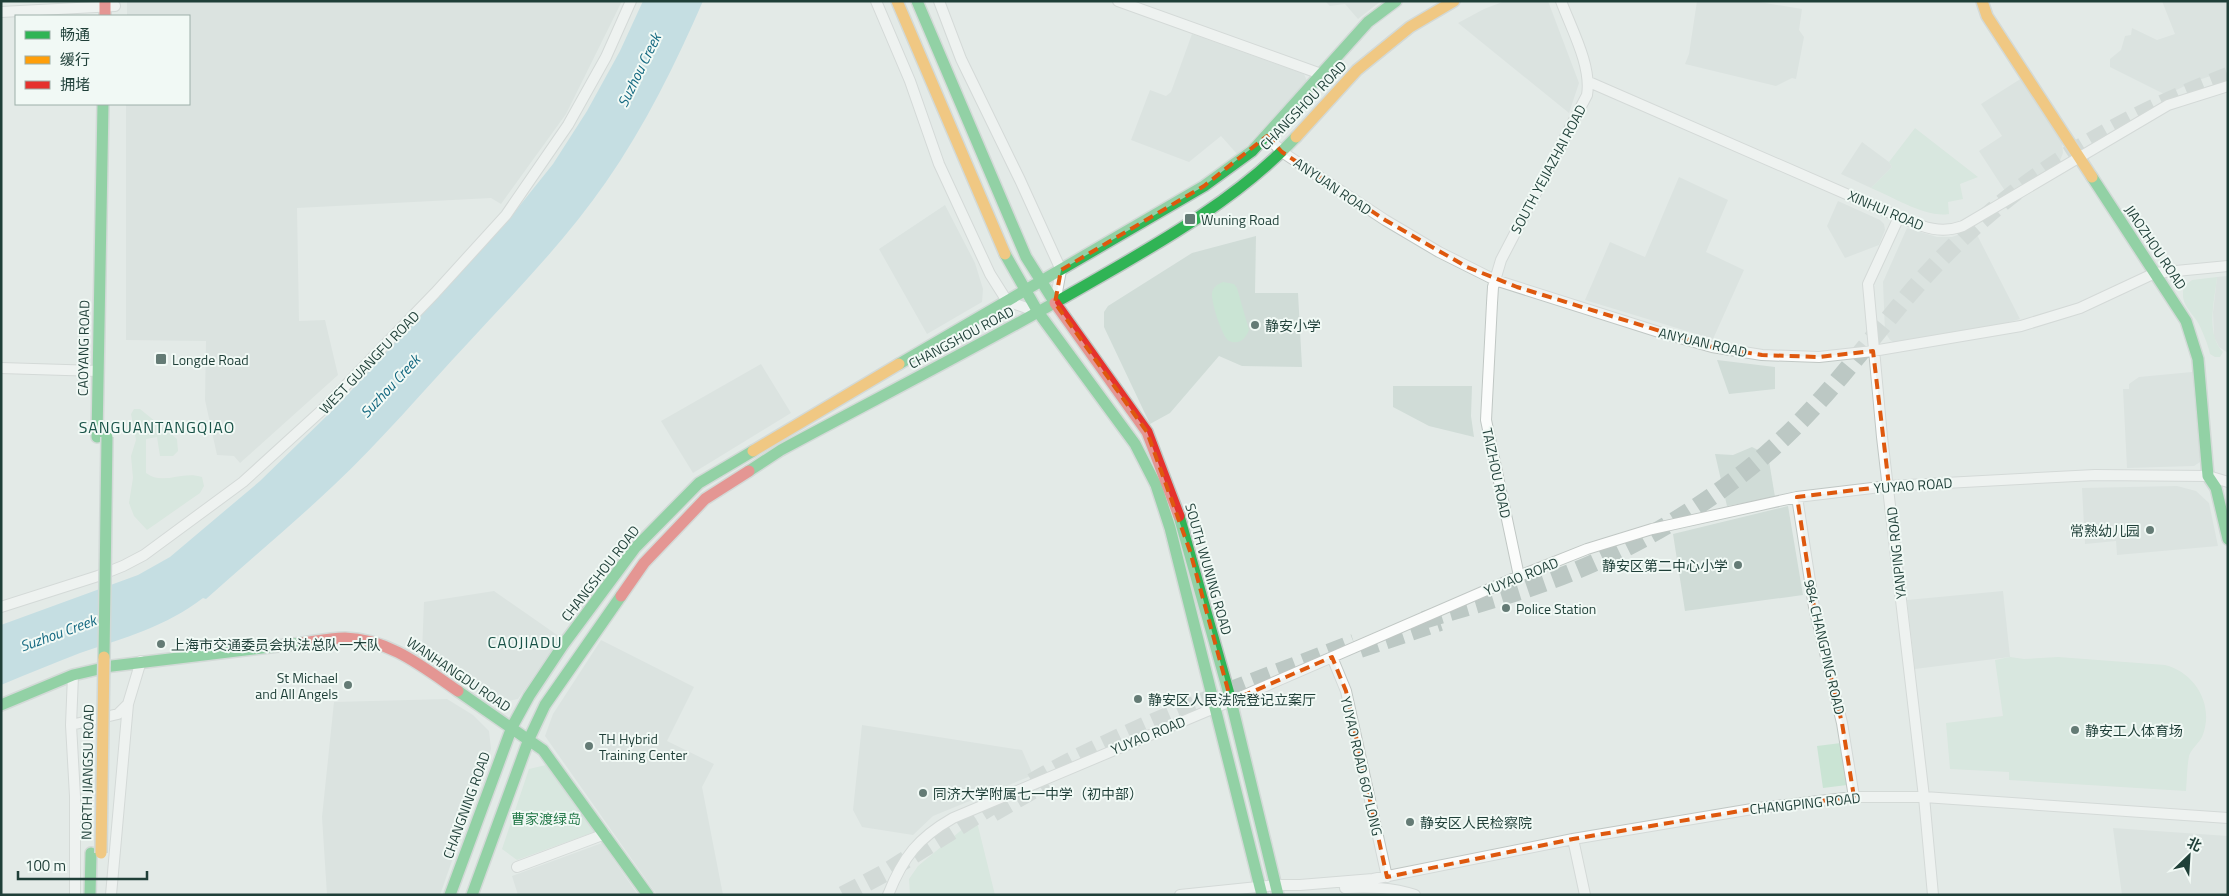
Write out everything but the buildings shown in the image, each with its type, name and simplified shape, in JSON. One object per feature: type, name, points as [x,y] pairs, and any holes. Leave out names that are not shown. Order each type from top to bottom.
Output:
[{"type":"main road","points":[[897,1],[1010,266],[1038,312]]},
{"type":"main road","points":[[917,1],[1026,257],[1040,282]]},
{"type":"main road","name":"CHANGSHOU ROAD","points":[[512,727],[563,645],[634,548],[699,483],[1204,186],[1270,140],[1321,74],[1368,22],[1396,1]]},
{"type":"main road","name":"CHANGSHOU ROAD","points":[[529,739],[545,705],[644,563],[705,499],[781,450],[1055,303],[1142,253],[1220,202],[1282,152],[1358,70],[1410,27],[1454,1]]},
{"type":"main road","name":"JIAOZHOU ROAD","points":[[1982,1],[1986,16],[2186,321],[2198,358],[2208,476],[2216,488],[2228,539]]},
{"type":"main road","name":"CAOYANG ROAD","points":[[102,437],[98,371],[103,105]]},
{"type":"main road","name":"CAOYANG ROAD","points":[[99,680],[102,437],[113,105]]},
{"type":"main road","name":"SOUTH WUNING ROAD","points":[[1040,282],[1147,432],[1169,486],[1190,550],[1231,701],[1277,889]]},
{"type":"main road","name":"SOUTH WUNING ROAD","points":[[1038,312],[1130,437],[1156,485],[1170,528],[1214,708],[1262,891]]},
{"type":"main road","name":"WANHANGDU ROAD","points":[[1,705],[73,675],[141,661],[343,638],[370,640],[407,656],[512,727],[549,756],[648,895]]},
{"type":"main road","name":"NORTH JIANGSU ROAD","points":[[99,680],[96,853],[100,895]]},
{"type":"main road","name":"CHANGNING ROAD","points":[[450,895],[512,727]]},
{"type":"main road","points":[[472,895],[529,739]]},
{"type":"main road","name":"NORTH JIANGSU ROAD","points":[[90,895],[96,853]]},
{"type":"street","name":"WEST GUANGFU ROAD","points":[[1,607],[98,576],[144,555],[196,515],[239,486],[322,411],[435,293],[506,215],[568,125],[606,57],[632,1]]},
{"type":"street","points":[[876,1],[910,81],[943,172],[990,274],[1007,301],[1038,312]]},
{"type":"street","points":[[939,1],[961,59],[1061,270],[1055,303]]},
{"type":"street","points":[[1118,1],[1321,74]]},
{"type":"street","points":[[1561,1],[1589,82]]},
{"type":"street","points":[[1,12],[110,8]]},
{"type":"street","name":"XINHUI ROAD","points":[[1589,82],[1899,217],[1928,229],[1942,231],[1954,229],[2002,203],[2168,105],[2228,86]]},
{"type":"street","name":"SOUTH YEJIAZHAI ROAD","points":[[1495,280],[1501,260],[1512,236],[1583,105],[1589,82]]},
{"type":"street","name":"ANYUAN ROAD","points":[[1270,140],[1282,152],[1384,220],[1446,256],[1495,280],[1712,347],[1762,356],[1819,356],[1874,351],[2021,326],[2080,308],[2155,273],[2228,266]]},
{"type":"street","name":"YANPING ROAD","points":[[1899,217],[1868,284],[1933,895]]},
{"type":"street","name":"TAIZHOU ROAD","points":[[1495,280],[1492,303],[1486,420],[1520,576]]},
{"type":"street","points":[[1,368],[98,371]]},
{"type":"street","name":"YUYAO ROAD","points":[[888,895],[901,866],[914,847],[931,831],[953,818],[1231,701],[1520,576],[1612,540],[1797,497],[1889,486],[2041,477],[2208,476],[2228,482]]},
{"type":"street","name":"984 CHANGPING ROAD","points":[[1797,497],[1814,607],[1842,723],[1854,796]]},
{"type":"street","name":"YUYAO ROAD 607 LONG","points":[[1332,657],[1346,691],[1388,876]]},
{"type":"street","points":[[112,895],[128,704],[141,661]]},
{"type":"street","points":[[73,675],[71,724],[75,796],[75,895]]},
{"type":"street","points":[[71,724],[118,714],[128,704]]},
{"type":"street","name":"CHANGPING ROAD","points":[[1277,889],[1388,876],[1573,838],[1758,808],[1854,796],[1924,797],[2228,818]]},
{"type":"street","points":[[517,867],[605,834]]},
{"type":"street","points":[[1573,838],[1585,895]]},
{"type":"street","points":[[1180,895],[1277,889],[1300,891],[1368,887],[1396,889],[1415,895]]},
{"type":"highlighted area","points":[[1267,136],[1282,152],[1385,220],[1467,267],[1517,287],[1712,347],[1762,355],[1819,357],[1873,351],[1889,486],[1797,497],[1814,607],[1842,723],[1854,797],[1758,808],[1573,839],[1387,877],[1346,691],[1332,657],[1231,701],[1190,551],[1147,432],[1055,303],[1061,270],[1204,186]]},
{"type":"shaded area","points":[[127,1],[622,1],[566,114],[501,204],[491,198],[297,208],[299,321],[325,320],[338,375],[240,463],[234,456],[217,455],[205,400],[206,341],[126,340],[126,105],[190,105],[190,15],[127,15]]},
{"type":"shaded area","points":[[1325,1],[1381,1],[1358,19],[1345,4],[1330,6]]},
{"type":"shaded area","points":[[1505,1],[1548,1],[1579,83],[1569,113],[1458,23],[1484,9]]},
{"type":"shaded area","points":[[1697,1],[1753,1],[1802,9],[1799,30],[1804,37],[1796,79],[1792,78],[1776,86],[1685,64],[1689,54]]},
{"type":"shaded area","points":[[2162,1],[2228,1],[2228,70],[2193,82],[2166,95],[2110,67],[2110,59],[2121,50],[2125,36],[2131,35],[2132,28],[2157,40],[2175,34]]},
{"type":"shaded area","points":[[1192,34],[1304,74],[1307,81],[1238,155],[1221,136],[1189,162],[1131,140],[1150,90],[1166,96],[1171,92]]},
{"type":"shaded area","points":[[2022,78],[2062,141],[2063,153],[2059,163],[2007,194],[1979,151],[2002,136],[1981,104]]},
{"type":"shaded area","points":[[1862,142],[1889,162],[1892,167],[1871,188],[1841,174]]},
{"type":"shaded area","points":[[1679,177],[1728,200],[1706,252],[1744,270],[1713,339],[1585,300],[1610,242],[1645,257]]},
{"type":"shaded area","points":[[1838,201],[1880,220],[1884,224],[1885,230],[1879,245],[1845,258],[1827,226]]},
{"type":"shaded area","points":[[945,205],[975,263],[983,289],[982,302],[927,334],[879,249]]},
{"type":"shaded area","points":[[1907,228],[1937,237],[1952,237],[1974,229],[2020,319],[2002,324],[1895,343],[1890,340],[1885,332],[1883,282]]},
{"type":"shaded area","points":[[1256,236],[1255,293],[1298,293],[1302,367],[1242,366],[1219,356],[1170,413],[1150,424],[1104,327],[1104,312],[1108,306],[1192,253]]},
{"type":"shaded area","points":[[2228,276],[2228,353],[2219,347],[2214,337],[2213,312],[2217,277]]},
{"type":"shaded area","points":[[1717,360],[1775,367],[1775,389],[1729,394]]},
{"type":"shaded area","points":[[761,364],[791,413],[693,473],[661,421]]},
{"type":"shaded area","points":[[2192,372],[2200,462],[2194,466],[2127,468],[2123,389],[2129,389],[2129,384],[2139,377]]},
{"type":"shaded area","points":[[1393,386],[1472,386],[1471,416],[1474,437],[1429,426],[1393,407]]},
{"type":"shaded area","points":[[1752,447],[1768,455],[1775,497],[1727,506],[1715,454],[1733,455]]},
{"type":"shaded area","name":"常熟幼儿园","points":[[2177,486],[2196,491],[2209,503],[2218,546],[2117,555],[2116,541],[2085,544],[2082,488]]},
{"type":"shaded area","name":"静安区第二中心小学","points":[[1788,506],[1803,595],[1685,611],[1673,534]]},
{"type":"shaded area","points":[[494,591],[560,637],[518,699],[502,702],[490,701],[422,653],[424,602]]},
{"type":"shaded area","points":[[2003,591],[2010,657],[1915,669],[1907,600]]},
{"type":"shaded area","points":[[601,640],[694,687],[667,741],[714,764],[702,787],[723,895],[657,895],[545,736],[553,714]]},
{"type":"shaded area","points":[[447,699],[473,715],[489,731],[491,749],[440,895],[327,895],[322,817],[334,702]]},
{"type":"shaded area","name":"同济大学附属七一中学（初中部）","points":[[862,725],[1022,750],[1033,775],[933,816],[913,835],[862,827],[853,810]]},
{"type":"shaded area","points":[[2113,828],[2228,836],[2228,895],[2122,895]]},
{"type":"shaded area","points":[[602,843],[638,895],[518,895],[512,876]]},
{"type":"green space","points":[[1915,128],[1978,177],[1960,184],[1963,199],[1948,202],[1949,214],[1930,213],[1920,210],[1871,188],[1892,167],[1889,162]]},
{"type":"green space","points":[[2217,277],[2212,316],[2214,336],[2217,345],[2223,352],[2220,357],[2210,354],[2201,328],[2183,297],[2184,286],[2192,280]]},
{"type":"green space","points":[[1223,282],[1234,284],[1237,288],[1249,330],[1246,336],[1239,342],[1229,341],[1226,338],[1215,311],[1212,293],[1216,286]]},
{"type":"green space","points":[[134,409],[140,409],[177,439],[178,451],[173,456],[160,456],[157,437],[146,439],[146,473],[152,477],[159,478],[195,475],[202,477],[204,486],[200,493],[147,530],[134,516],[129,503],[133,478],[131,456],[136,440],[131,414]]},
{"type":"green space","name":"静安工人体育场","points":[[2010,657],[2024,659],[2058,657],[2165,665],[2186,675],[2200,692],[2206,714],[2202,737],[2189,756],[2186,791],[2009,780],[2009,772],[1950,769],[1946,723],[2003,716],[1995,660]]},
{"type":"green space","points":[[1841,743],[1847,785],[1823,788],[1817,746]]},
{"type":"green space","name":"曹家渡绿岛","points":[[546,765],[594,832],[517,860],[502,849],[529,769]]},
{"type":"green space","points":[[976,818],[995,895],[910,895],[909,879],[918,866]]},
{"type":"water","name":"Suzhou Creek","points":[[643,1],[703,1],[671,71],[634,139],[591,203],[557,245],[385,434],[317,500],[206,599],[203,598],[160,624],[80,653],[1,685],[1,625],[138,575],[170,557],[260,481],[338,405],[509,219],[553,164],[587,111],[620,51]]},
{"type":"tunnel","points":[[1424,620],[1538,585],[1569,573],[1629,546],[1686,514],[1740,476],[1807,415],[1918,284],[1951,249],[2022,187],[2060,160],[2099,136],[2183,94],[2228,76]]},
{"type":"tunnel","points":[[1360,649],[1440,622]]},
{"type":"tunnel","points":[[1032,782],[1070,761],[1190,706],[1354,643]]},
{"type":"tunnel","points":[[993,813],[1047,782]]},
{"type":"tunnel","points":[[843,895],[883,874],[1001,800]]},
{"type":"traffic: fast","points":[[917,1],[1026,257],[1055,303]]},
{"type":"traffic: fast","points":[[899,364],[1204,186],[1252,151],[1368,22],[1396,1]]},
{"type":"traffic: fast","points":[[97,437],[103,105]]},
{"type":"traffic: fast","points":[[749,471],[781,450],[938,367],[1147,250],[1226,198],[1251,179],[1296,137]]},
{"type":"traffic: fast","points":[[2092,177],[2186,321],[2198,359],[2208,476],[2216,488],[2228,539]]},
{"type":"traffic: fast","points":[[1005,254],[1038,312]]},
{"type":"traffic: fast","points":[[1038,312],[1135,444],[1156,485],[1170,528],[1262,895]]},
{"type":"traffic: fast","points":[[104,657],[107,437]]},
{"type":"traffic: fast","points":[[450,895],[512,727],[529,696],[563,645],[635,548],[699,483],[753,451]]},
{"type":"traffic: fast","points":[[1179,516],[1231,701],[1278,895]]},
{"type":"traffic: fast","points":[[472,895],[529,739],[545,705],[621,596]]},
{"type":"traffic: fast","points":[[1,705],[73,675],[112,666],[303,643]]},
{"type":"traffic: fast","points":[[458,691],[543,750],[648,895]]},
{"type":"traffic: fast","points":[[90,895],[91,853]]},
{"type":"traffic: slow","points":[[897,1],[1005,254]]},
{"type":"traffic: slow","points":[[1296,137],[1357,70],[1410,27],[1454,1]]},
{"type":"traffic: slow","points":[[1982,1],[1987,16],[2092,177]]},
{"type":"traffic: slow","points":[[753,451],[899,364]]},
{"type":"traffic: slow","points":[[101,853],[104,657]]},
{"type":"traffic: jam","points":[[105,1],[105,15]]},
{"type":"traffic: jam","points":[[1055,303],[1147,432],[1179,516]]},
{"type":"traffic: jam","points":[[621,596],[644,563],[705,499],[749,471]]},
{"type":"traffic: jam","points":[[303,643],[345,638],[376,643],[405,656],[458,691]]},
{"type":"place","name":"Wuning Road","points":[[1190,219]]},
{"type":"place","name":"静安小学","points":[[1255,325]]},
{"type":"place","name":"Longde Road","points":[[161,359]]},
{"type":"place","name":"常熟幼儿园","points":[[2150,530]]},
{"type":"place","name":"静安区第二中心小学","points":[[1738,565]]},
{"type":"place","name":"Police Station","points":[[1506,608]]},
{"type":"place","name":"上海市交通委员会执法总队一大队","points":[[161,644]]},
{"type":"place","name":"St Michael and All Angels","points":[[348,685]]},
{"type":"place","name":"静安区人民法院登记立案厅","points":[[1138,699]]},
{"type":"place","name":"静安工人体育场","points":[[2075,730]]},
{"type":"place","name":"TH Hybrid Training Center","points":[[589,746]]},
{"type":"place","name":"同济大学附属七一中学（初中部）","points":[[923,793]]},
{"type":"place","name":"静安区人民检察院","points":[[1410,822]]},
{"type":"district","name":"SANGUANTANGQIAO","points":[[157,427]]},
{"type":"district","name":"CAOJIADU","points":[[525,642]]}]
